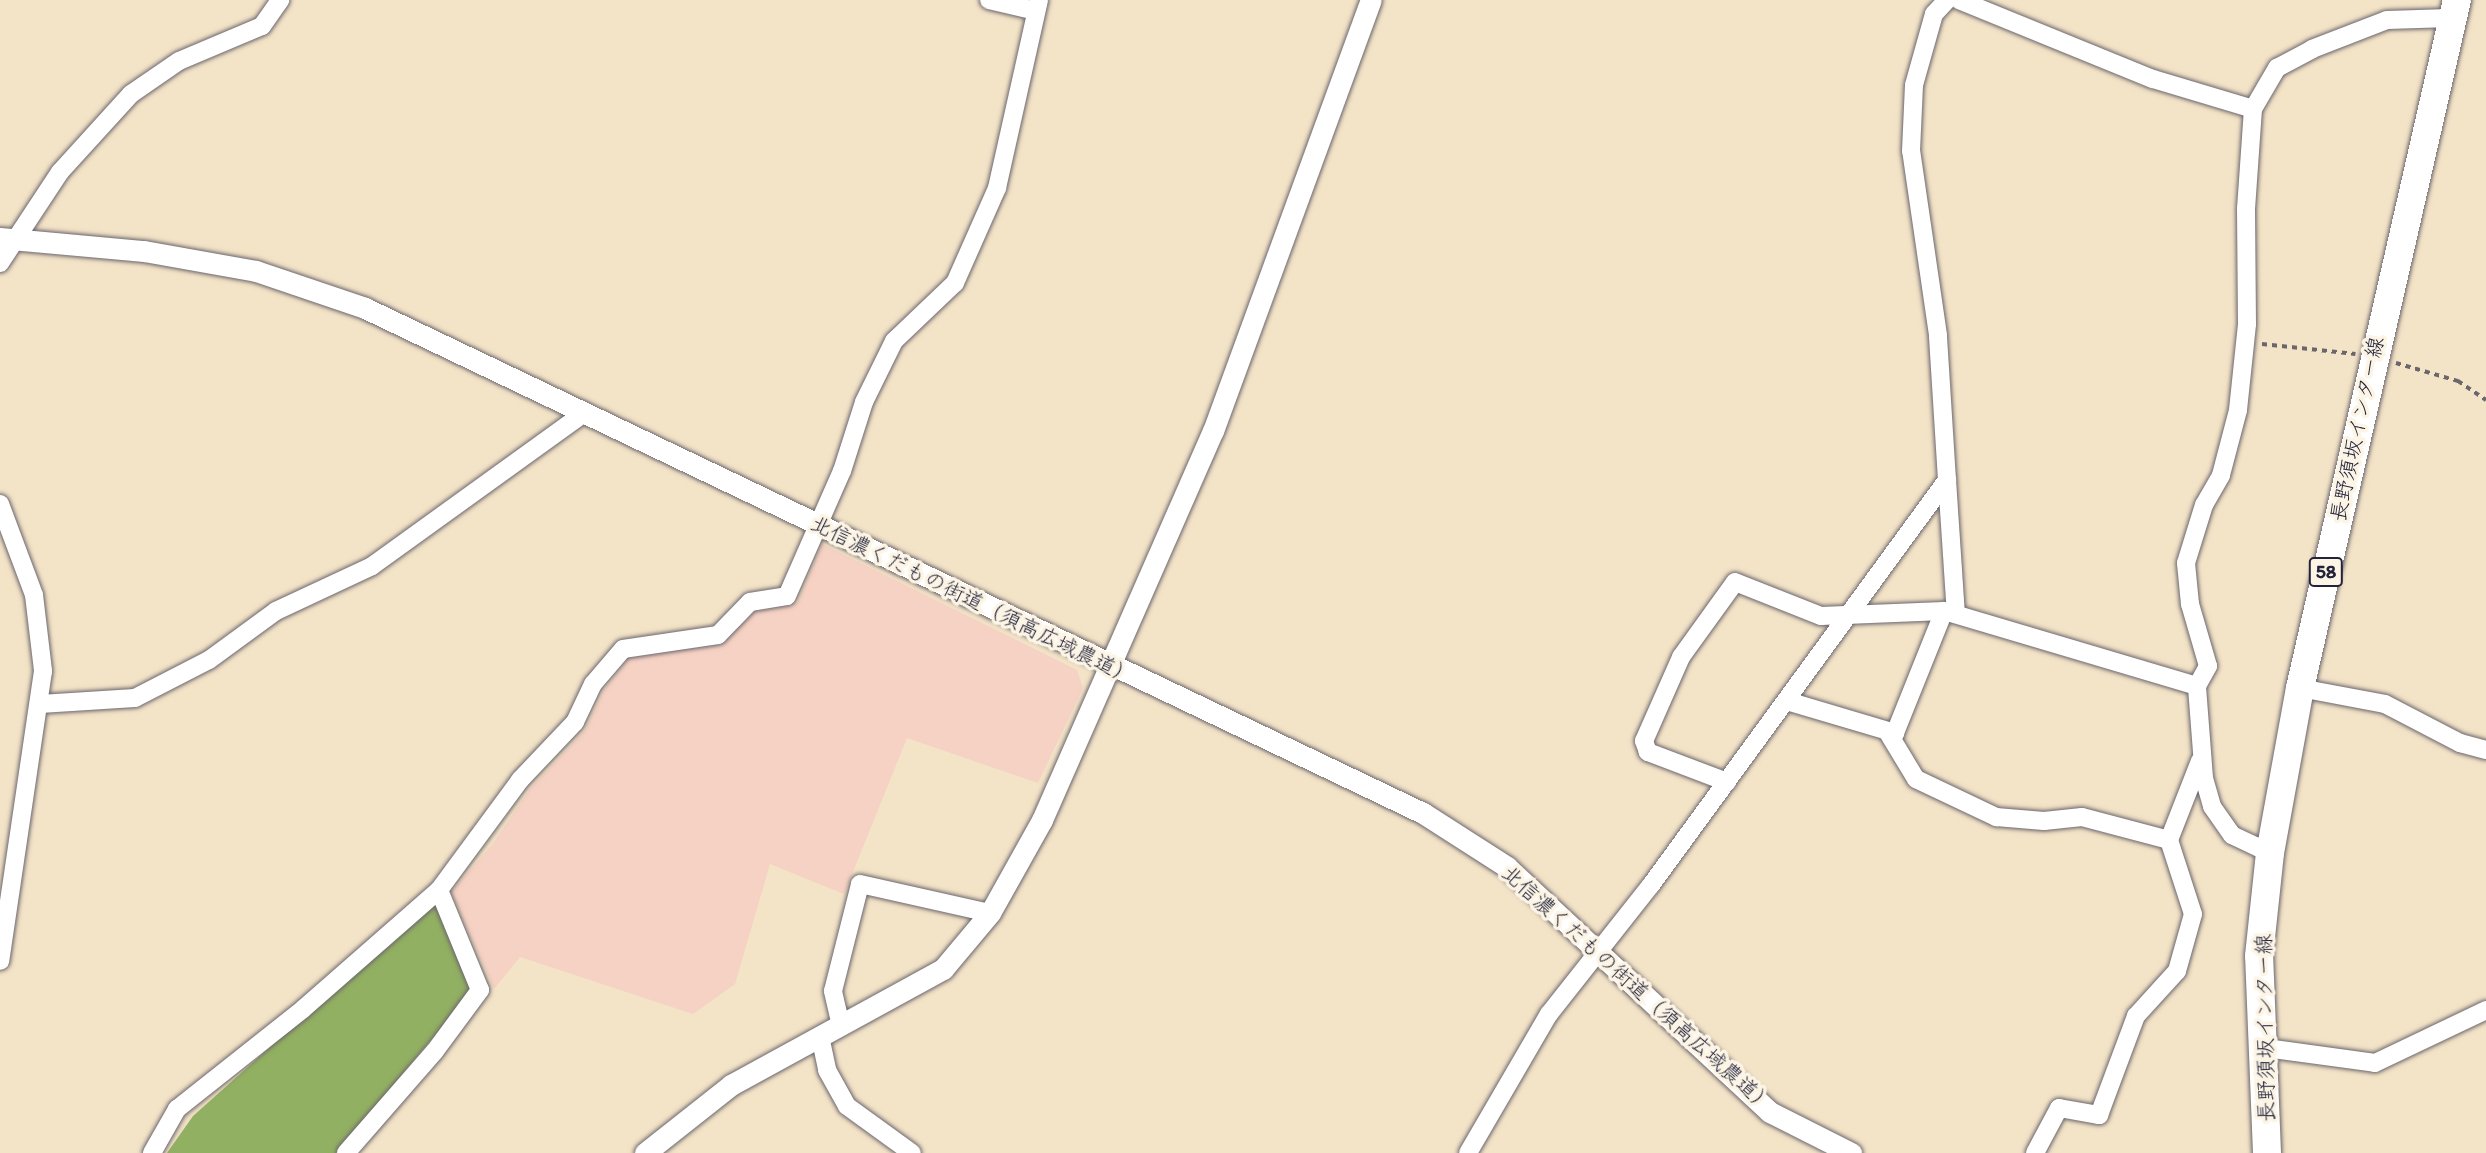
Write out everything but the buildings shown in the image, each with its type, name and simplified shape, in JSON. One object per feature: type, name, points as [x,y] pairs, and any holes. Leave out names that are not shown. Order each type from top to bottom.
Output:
[{"type":"main road","name":"長野須坂インター線","points":[[2267,1153],[2266,1048],[2259,957],[2270,853],[2300,688],[2453,9]]},
{"type":"street","points":[[0,263],[8,239],[60,172],[131,94],[179,61],[262,26],[280,0]]},
{"type":"street","points":[[152,1153],[177,1108],[303,1009],[439,890],[520,780],[575,722],[593,684],[623,649],[718,635],[750,602],[787,596],[815,524],[842,471],[864,402],[894,341],[955,283],[997,188],[1037,5],[989,0]]},
{"type":"street","points":[[645,1153],[731,1085],[943,969],[990,913],[1042,820],[1213,431],[1371,0]]},
{"type":"street","points":[[1787,701],[1895,733],[1950,612],[1947,480],[1938,335],[1911,151],[1914,85],[1934,14],[1947,0]]},
{"type":"street","points":[[1959,0],[2153,79],[2253,109]]},
{"type":"street","points":[[2270,853],[2232,835],[2212,806],[2202,757],[2197,686],[2208,666],[2190,604],[2186,563],[2204,505],[2221,475],[2238,410],[2246,343],[2246,209],[2253,109],[2277,68],[2312,49],[2387,20],[2453,9]]},
{"type":"street","name":"北信濃くだもの街道（須高広域農道）","points":[[8,239],[144,251],[256,271],[365,308],[1108,666],[1423,813],[1507,867],[1770,1112],[1851,1153]]},
{"type":"street","points":[[40,704],[135,698],[209,660],[276,611],[372,566],[583,414]]},
{"type":"street","points":[[1468,1153],[1549,1014],[1852,615],[1947,480]]},
{"type":"street","points":[[0,504],[34,595],[43,671],[0,961]]},
{"type":"street","points":[[1727,782],[1648,752],[1644,741],[1681,657],[1735,582],[1821,616],[1950,612],[2197,686]]},
{"type":"street","points":[[2300,688],[2385,704],[2460,743],[2486,750]]},
{"type":"street","points":[[1886,731],[1916,779],[1996,817],[2044,821],[2082,817],[2169,840]]},
{"type":"street","points":[[2035,1153],[2059,1108],[2099,1115],[2136,1016],[2177,971],[2193,914],[2169,840],[2202,757]]},
{"type":"street","points":[[841,1026],[833,991],[860,884],[990,913]]},
{"type":"street","points":[[346,1153],[435,1051],[480,990],[439,890]]},
{"type":"street","points":[[2266,1048],[2375,1063],[2486,1010]]},
{"type":"street","points":[[820,1036],[827,1070],[847,1106],[912,1153]]},
{"type":"path","points":[[2246,343],[2373,356],[2458,382],[2486,400]]},
{"type":"shaded area","points":[[822,544],[1077,670],[1083,688],[1038,783],[907,738],[844,894],[770,864],[735,984],[693,1014],[520,957],[494,989],[451,892],[492,845],[530,789],[585,730],[604,690],[630,657],[721,644],[754,612],[798,602]]},
{"type":"green space","points":[[437,898],[474,989],[336,1153],[167,1153],[193,1116]]}]
